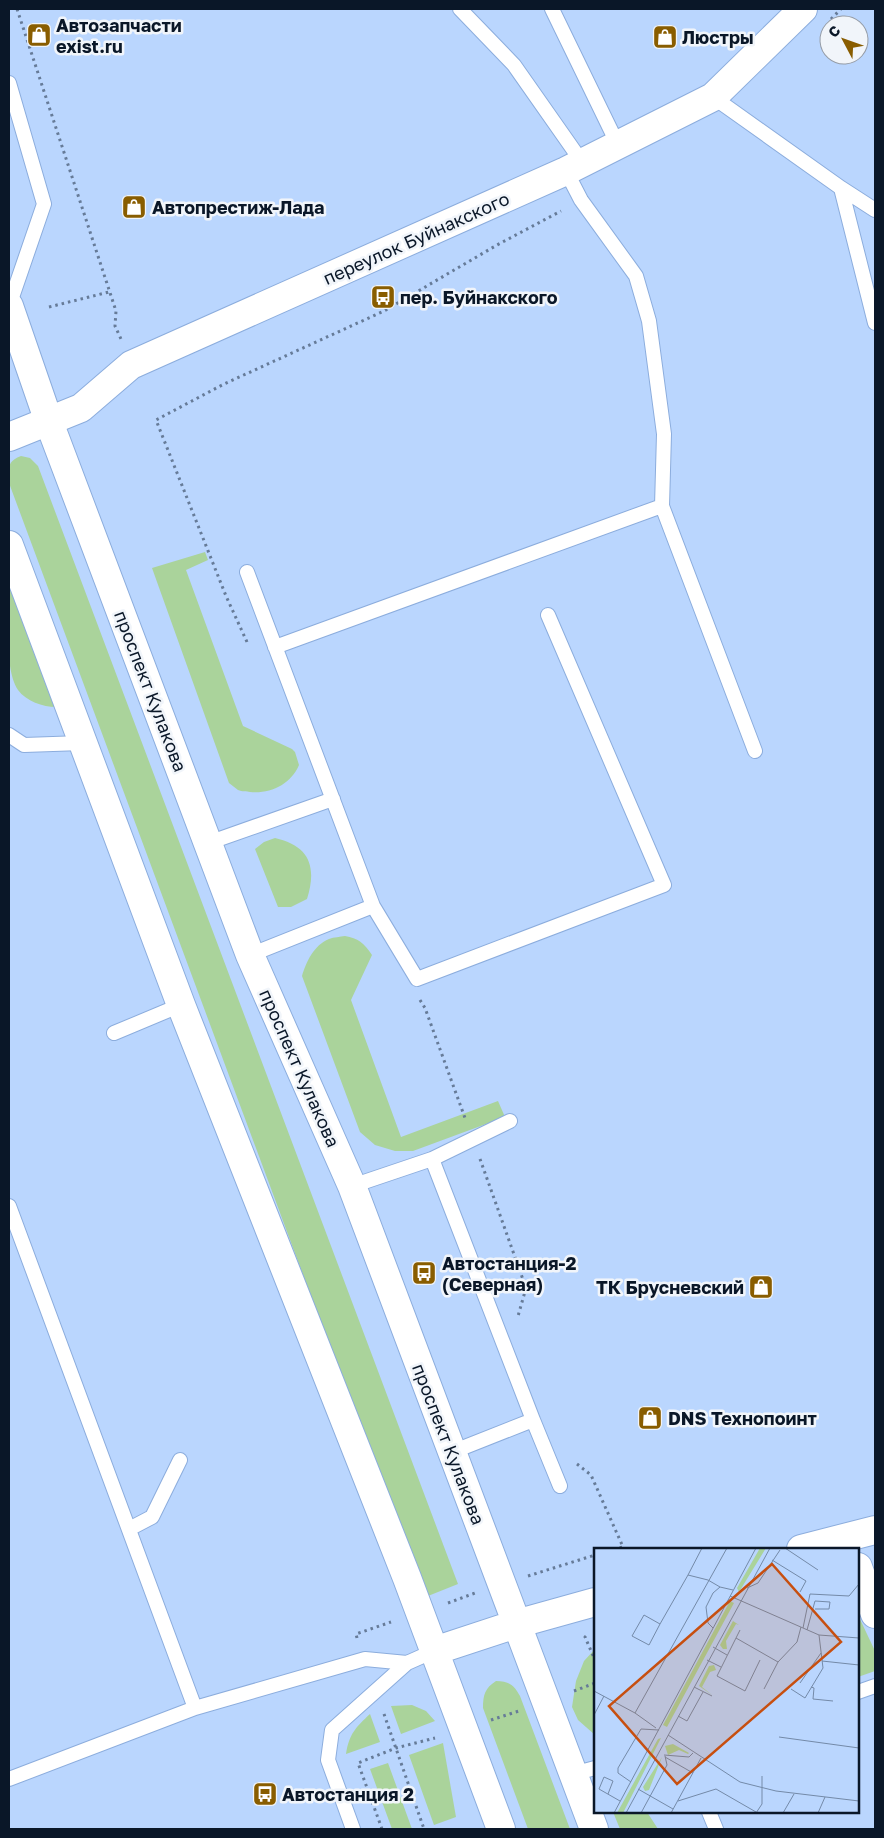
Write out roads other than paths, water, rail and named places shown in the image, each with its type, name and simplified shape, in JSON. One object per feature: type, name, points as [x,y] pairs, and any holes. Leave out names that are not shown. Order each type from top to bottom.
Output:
[{"type":"main road","name":"переулок Буйнакского","points":[[9,437],[81,408],[131,366],[574,167],[713,97],[803,9]]},
{"type":"main road","name":"проспект Кулакова","points":[[9,306],[49,422],[250,955],[352,1186],[516,1624],[584,1771],[594,1829]]},
{"type":"main road","points":[[9,545],[181,1005],[407,1578],[501,1829]]},
{"type":"main road","points":[[809,1548],[849,1543],[875,1530]]},
{"type":"main road","points":[[859,1569],[875,1614]]},
{"type":"main road","points":[[434,1651],[516,1624],[594,1602]]},
{"type":"lane","points":[[460,9],[514,65],[574,167],[581,200],[636,276],[649,321],[664,434],[662,506],[755,751]]},
{"type":"lane","points":[[552,9],[618,145]]},
{"type":"lane","points":[[9,82],[44,204],[9,306]]},
{"type":"lane","points":[[713,97],[875,210]]},
{"type":"lane","points":[[841,188],[875,323]]},
{"type":"lane","points":[[275,647],[662,506]]},
{"type":"lane","points":[[247,572],[373,906],[417,978],[664,885],[548,615]]},
{"type":"lane","points":[[9,735],[24,745],[82,743]]},
{"type":"lane","points":[[208,843],[333,799]]},
{"type":"lane","points":[[250,955],[373,906]]},
{"type":"lane","points":[[114,1033],[181,1005]]},
{"type":"lane","points":[[352,1186],[432,1159],[510,1121]]},
{"type":"lane","points":[[432,1159],[560,1486]]},
{"type":"lane","points":[[9,1206],[194,1708]]},
{"type":"lane","points":[[452,1452],[533,1420]]},
{"type":"lane","points":[[129,1529],[152,1517],[180,1460]]},
{"type":"lane","points":[[352,1829],[328,1760],[332,1730],[407,1663],[434,1651]]},
{"type":"lane","points":[[9,1779],[194,1708],[365,1659],[407,1663]]},
{"type":"lane","points":[[859,1692],[875,1686]]},
{"type":"lane","points":[[709,1813],[716,1829]]},
{"type":"place","name":"Автозапчасти exist.ru","points":[[39,35]]},
{"type":"place","name":"Люстры","points":[[665,37]]},
{"type":"place","name":"Автопрестиж-Лада","points":[[134,207]]},
{"type":"place","name":"пер. Буйнакского","points":[[383,297]]},
{"type":"place","name":"Автостанция-2 (Северная)","points":[[424,1273]]},
{"type":"place","name":"ТК Брусневский","points":[[761,1287]]},
{"type":"place","name":"DNS Технопоинт","points":[[650,1418]]},
{"type":"place","name":"Автостанция 2","points":[[265,1794]]}]
